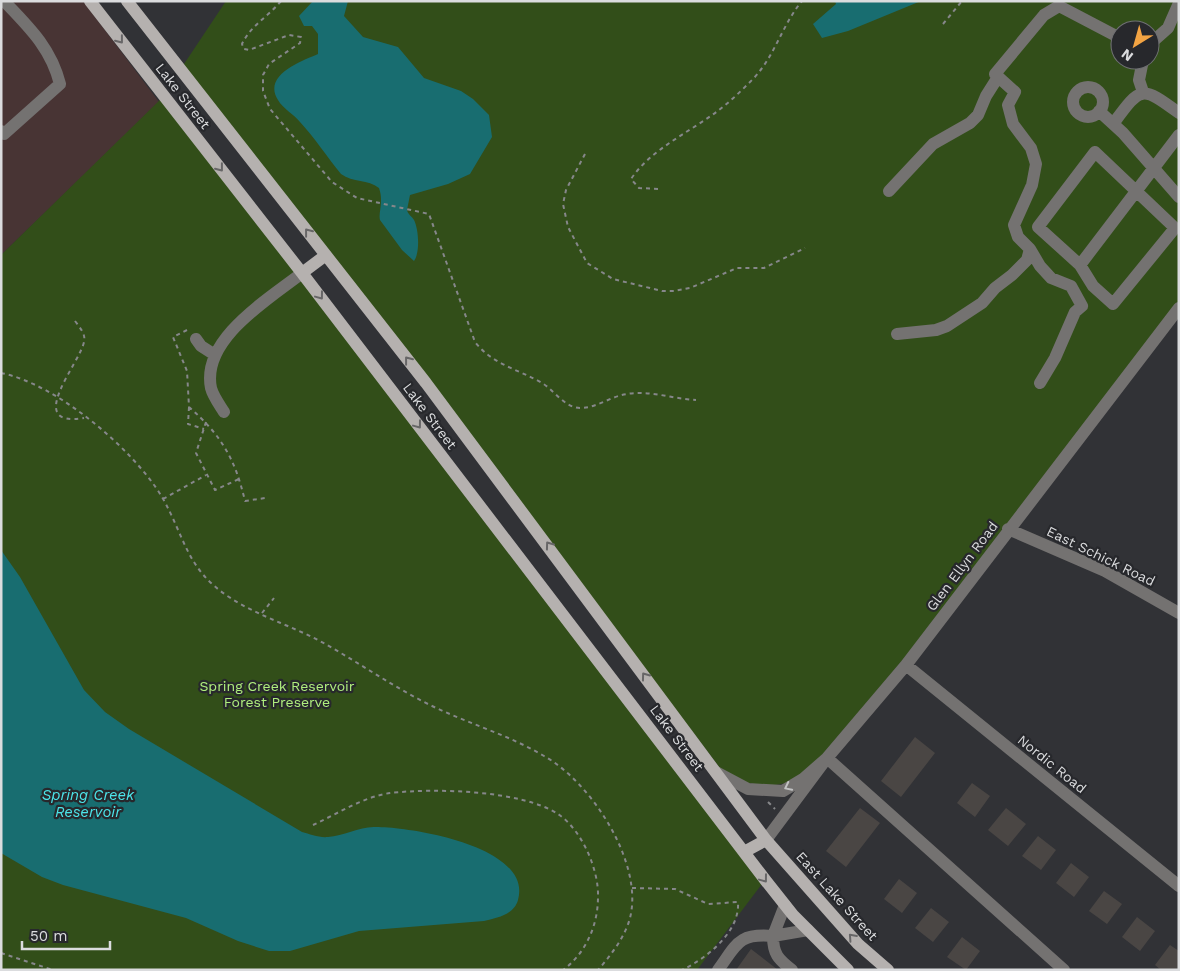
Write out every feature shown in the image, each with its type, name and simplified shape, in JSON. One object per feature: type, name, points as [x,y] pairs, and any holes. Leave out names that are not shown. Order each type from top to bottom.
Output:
[{"type":"main road","name":"Lake Street","points":[[90,1],[302,273],[744,852]]},
{"type":"main road","name":"Lake Street","points":[[127,1],[523,510],[766,840]]},
{"type":"main road","points":[[302,273],[326,255]]},
{"type":"main road","points":[[766,840],[744,852],[785,905],[848,970]]},
{"type":"main road","name":"East Lake Street","points":[[766,840],[858,944],[888,970]]},
{"type":"street","points":[[1,131],[4,134],[60,84],[56,68],[39,36],[4,1]]},
{"type":"street","points":[[1160,36],[1168,28],[1174,10],[1179,4]]},
{"type":"street","points":[[1040,383],[1055,358],[1076,312],[1082,306],[1071,286],[1051,278],[1040,266],[1030,249],[1018,237],[1014,225],[1032,185],[1036,164],[1031,148],[1013,124],[1008,104],[1015,92],[995,74],[1044,14],[1058,6],[1110,33]]},
{"type":"street","points":[[1160,38],[1179,27]]},
{"type":"street","points":[[1141,70],[1139,80],[1143,92]]},
{"type":"street","points":[[890,191],[933,144],[970,123],[978,116],[986,96],[998,77]]},
{"type":"street","points":[[1113,124],[1134,96],[1143,92],[1154,94],[1179,113]]},
{"type":"street","points":[[1099,112],[1113,124],[1179,197]]},
{"type":"street","points":[[1080,264],[1153,168],[1174,151],[1179,135]]},
{"type":"street","points":[[1095,152],[1175,228],[1114,304],[1093,286],[1080,264],[1038,227],[1095,152]]},
{"type":"street","points":[[897,334],[936,330],[947,326],[982,303],[995,288],[1027,260],[1030,249]]},
{"type":"street","points":[[224,412],[212,389],[210,376],[215,355],[224,340],[249,316],[302,273]]},
{"type":"street","name":"Glen Ellyn Road","points":[[766,840],[827,758],[906,665],[1008,529],[1179,308]]},
{"type":"street","points":[[194,333],[201,346],[215,355]]},
{"type":"street","name":"East Schick Road","points":[[1008,529],[1105,571],[1179,613]]},
{"type":"street","name":"Nordic Road","points":[[906,665],[1179,886]]},
{"type":"street","points":[[716,772],[748,789],[783,791],[803,779],[827,758],[1064,970]]},
{"type":"street","points":[[785,905],[773,936],[773,951],[778,959],[792,970]]},
{"type":"street","points":[[718,970],[744,937],[754,934],[773,936],[808,930]]},
{"type":"path","points":[[281,1],[272,12],[254,24],[242,44],[244,49],[249,50],[289,35],[301,37],[300,43],[269,64],[263,75],[266,102],[332,182],[344,191],[373,203],[425,212],[432,218],[474,342],[484,354],[501,365],[543,384],[572,407],[590,407],[627,394],[643,393],[696,400]]},
{"type":"path","points":[[658,190],[639,188],[631,179],[636,172],[663,150],[719,110],[753,78],[768,61],[792,13],[802,1]]},
{"type":"path","points":[[943,24],[962,1]]},
{"type":"path","points":[[585,154],[566,190],[563,204],[568,227],[587,263],[601,274],[613,279],[662,291],[674,291],[690,288],[737,268],[764,268],[805,248]]},
{"type":"path","points":[[75,321],[83,331],[84,344],[56,397],[56,409],[63,417],[70,420],[84,418]]},
{"type":"path","points":[[194,333],[172,337],[187,371],[188,424],[204,429]]},
{"type":"path","points":[[1,373],[19,377],[39,385],[126,452],[163,500],[187,552],[201,576],[230,598],[317,640],[430,705],[498,732],[546,756],[571,775],[590,795],[608,820],[632,888],[630,918],[623,936],[598,970]]},
{"type":"path","points":[[189,407],[206,422],[232,458],[245,502],[265,498]]},
{"type":"path","points":[[206,422],[196,453],[206,475],[215,490],[239,479]]},
{"type":"path","points":[[163,500],[206,475]]},
{"type":"path","points":[[262,614],[274,598]]},
{"type":"path","points":[[313,825],[364,801],[389,793],[438,792],[496,795],[528,800],[559,815],[577,834],[591,860],[599,887],[598,914],[588,942],[571,964],[563,970]]},
{"type":"path","points":[[766,800],[779,814]]},
{"type":"path","points":[[632,888],[675,889],[708,904],[738,902],[738,914],[711,953],[682,970]]},
{"type":"path","points":[[1,953],[53,970]]},
{"type":"shaded area","points":[[1,1],[83,1],[159,102],[1,255]]},
{"type":"green space","points":[[226,1],[1179,1],[1179,300],[902,661],[822,755],[805,771],[786,783],[770,786],[748,783],[720,768],[329,252],[180,70]]},
{"type":"green space","name":"Spring Creek Reservoir Forest Preserve","points":[[164,96],[765,880],[697,970],[1,970],[1,255]]},
{"type":"water","points":[[313,1],[348,1],[344,16],[363,37],[398,47],[424,78],[461,91],[473,99],[489,115],[492,137],[470,174],[448,184],[410,195],[407,210],[416,224],[418,235],[418,247],[414,261],[402,250],[380,220],[381,198],[379,188],[370,183],[350,179],[341,174],[298,119],[280,103],[274,91],[275,83],[279,76],[286,70],[318,54],[318,34],[312,26],[304,26],[299,16]]},
{"type":"water","points":[[835,1],[921,1],[848,31],[822,38],[813,24],[836,4]]},
{"type":"water","name":"Spring Creek Reservoir","points":[[1,550],[20,577],[84,690],[105,712],[129,729],[302,832],[325,837],[370,827],[392,828],[440,836],[465,843],[489,853],[507,866],[518,881],[518,900],[516,905],[504,915],[484,921],[359,931],[290,951],[269,951],[238,941],[186,918],[63,885],[42,877],[1,853]]},
{"type":"building","points":[[915,737],[935,753],[901,797],[881,781]]},
{"type":"building","points":[[972,783],[990,796],[975,817],[957,803]]},
{"type":"building","points":[[860,808],[880,823],[846,867],[826,851]]},
{"type":"building","points":[[1006,808],[1026,824],[1008,846],[988,830]]},
{"type":"building","points":[[1038,836],[1056,850],[1041,870],[1022,856]]},
{"type":"building","points":[[1071,863],[1089,877],[1074,897],[1056,883]]},
{"type":"building","points":[[899,879],[917,893],[902,913],[884,899]]},
{"type":"building","points":[[1104,891],[1122,904],[1107,924],[1089,911]]},
{"type":"building","points":[[931,908],[949,922],[933,942],[915,928]]},
{"type":"building","points":[[1137,917],[1155,931],[1140,951],[1122,937]]},
{"type":"building","points":[[962,937],[980,951],[966,970],[947,957]]},
{"type":"building","points":[[1170,945],[1179,951],[1179,970],[1161,970],[1155,965]]},
{"type":"building","points":[[751,949],[778,970],[736,970]]}]
